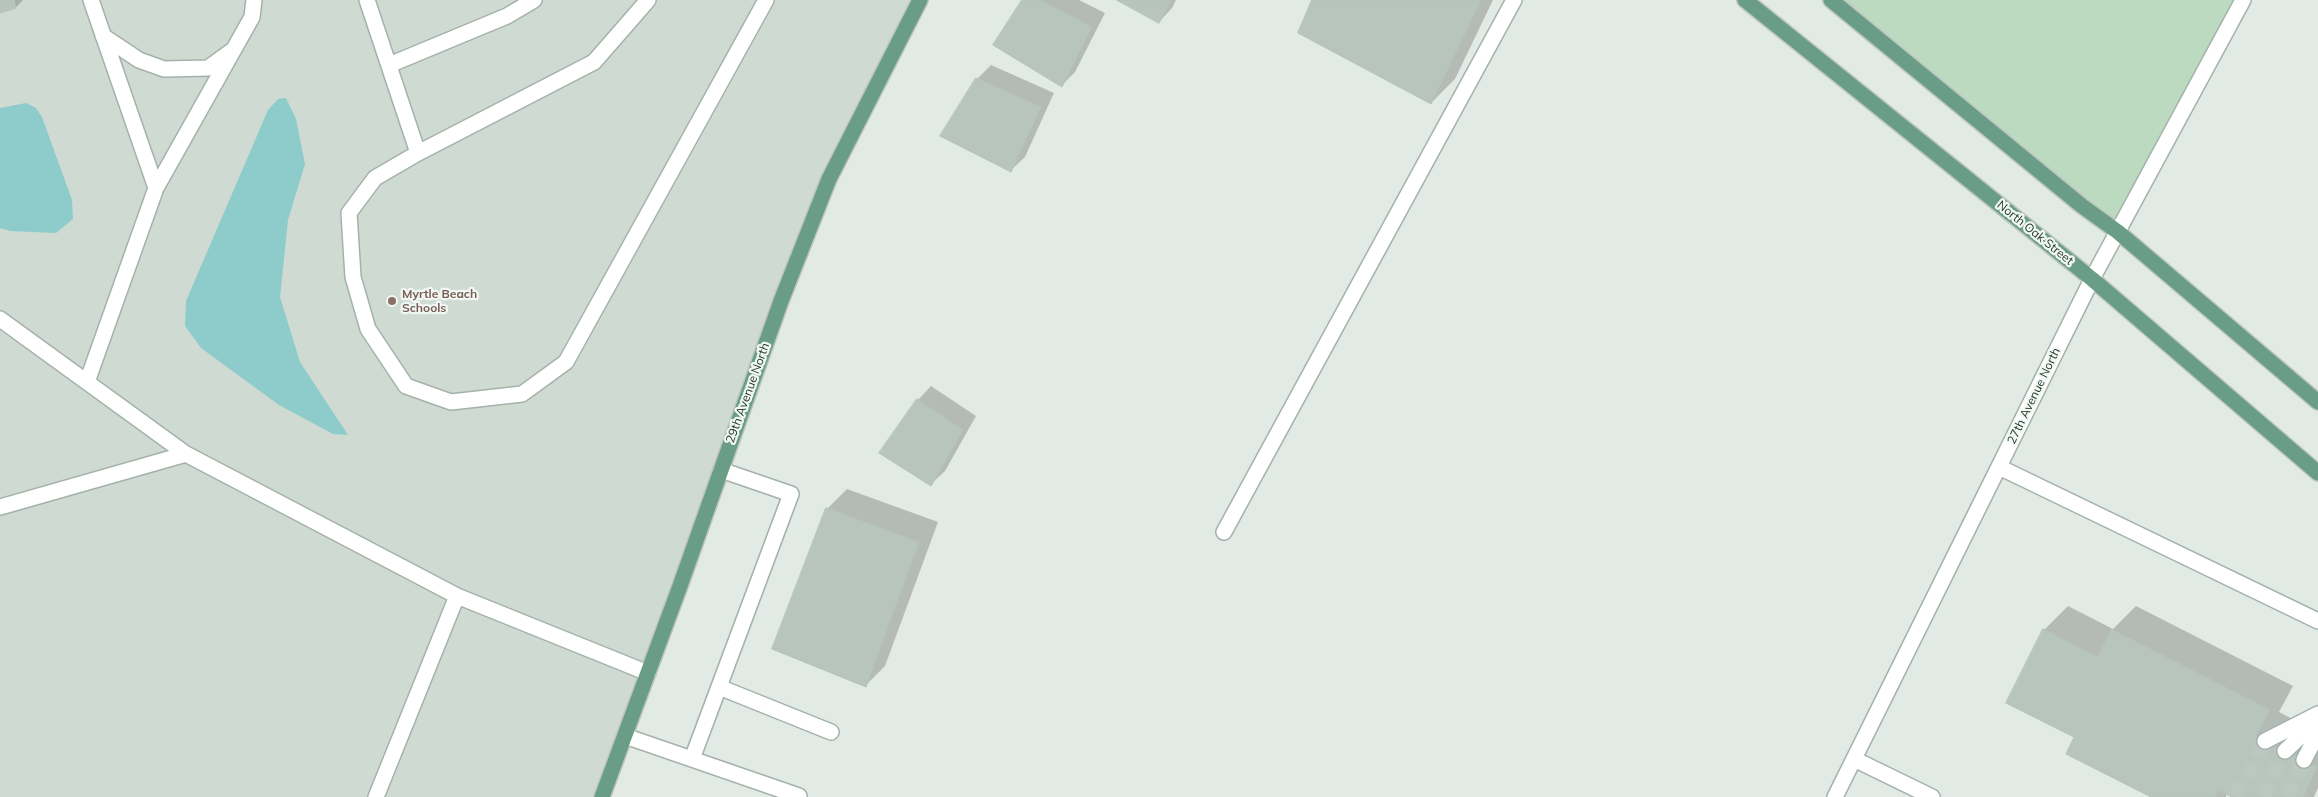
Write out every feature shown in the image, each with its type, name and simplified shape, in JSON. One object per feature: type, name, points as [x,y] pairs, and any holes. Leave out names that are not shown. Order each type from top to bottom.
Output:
[{"type":"main road","name":"29th Avenue North","points":[[602,797],[781,301],[830,179],[920,0]]},
{"type":"main road","name":"North Oak Street","points":[[1745,0],[2092,279],[2318,473]]},
{"type":"main road","points":[[1830,0],[2082,206],[2118,232],[2318,402]]},
{"type":"street","points":[[91,0],[156,188]]},
{"type":"street","points":[[87,382],[156,188],[252,17],[254,0]]},
{"type":"street","points":[[366,0],[418,153]]},
{"type":"street","points":[[389,65],[507,16],[534,0]]},
{"type":"street","points":[[648,0],[594,62],[418,153],[375,178],[349,213],[353,277],[368,329],[406,386],[451,402],[522,394],[566,362],[766,0]]},
{"type":"street","points":[[1224,532],[1514,0]]},
{"type":"street","name":"27th Avenue North","points":[[1834,797],[2092,279],[2243,0]]},
{"type":"street","points":[[103,36],[139,60],[164,69],[208,68],[235,47]]},
{"type":"street","points":[[0,319],[186,454],[457,596],[648,673]]},
{"type":"street","points":[[0,507],[186,454]]},
{"type":"street","points":[[1998,467],[2318,621]]},
{"type":"street","points":[[692,759],[791,494],[721,470]]},
{"type":"street","points":[[376,797],[457,596]]},
{"type":"street","points":[[719,687],[831,732]]},
{"type":"street","points":[[2265,741],[2318,714]]},
{"type":"street","points":[[2285,751],[2318,720]]},
{"type":"street","points":[[2304,760],[2318,733]]},
{"type":"street","points":[[625,736],[799,796]]},
{"type":"street","points":[[1854,759],[1932,797]]},
{"type":"shaded area","name":"Myrtle Beach Schools","points":[[0,0],[920,0],[829,179],[602,797],[0,797]]},
{"type":"green space","points":[[1831,0],[2243,0],[2118,232]]},
{"type":"water","points":[[286,98],[296,119],[305,164],[288,220],[280,297],[300,362],[348,435],[333,434],[279,405],[201,348],[185,326],[186,301],[268,110],[278,99]]},
{"type":"water","points":[[26,103],[36,108],[42,117],[72,200],[73,219],[56,233],[10,231],[0,228],[0,108]]},
{"type":"building","points":[[0,0],[14,0],[16,8],[0,13]]},
{"type":"building","points":[[1022,0],[1039,0],[1092,27],[1062,87],[993,45]]},
{"type":"building","points":[[1117,0],[1171,0],[1159,23]]},
{"type":"building","points":[[1312,0],[1481,0],[1431,104],[1298,33]]},
{"type":"building","points":[[976,78],[1041,107],[1011,172],[940,136]]},
{"type":"building","points":[[917,399],[963,430],[931,486],[879,453]]},
{"type":"building","points":[[826,508],[919,542],[866,687],[772,649]]},
{"type":"building","points":[[2043,629],[2098,657],[2111,629],[2270,710],[2256,736],[2317,767],[2303,797],[2232,797],[2218,790],[2215,797],[2151,797],[2066,754],[2074,737],[2006,703]]},
{"type":"tunnel","points":[[2235,797],[2265,741]]},
{"type":"tunnel","points":[[2263,797],[2285,751]]},
{"type":"tunnel","points":[[2287,797],[2304,760]]},
{"type":"place","name":"Myrtle Beach Schools","points":[[392,301]]}]
